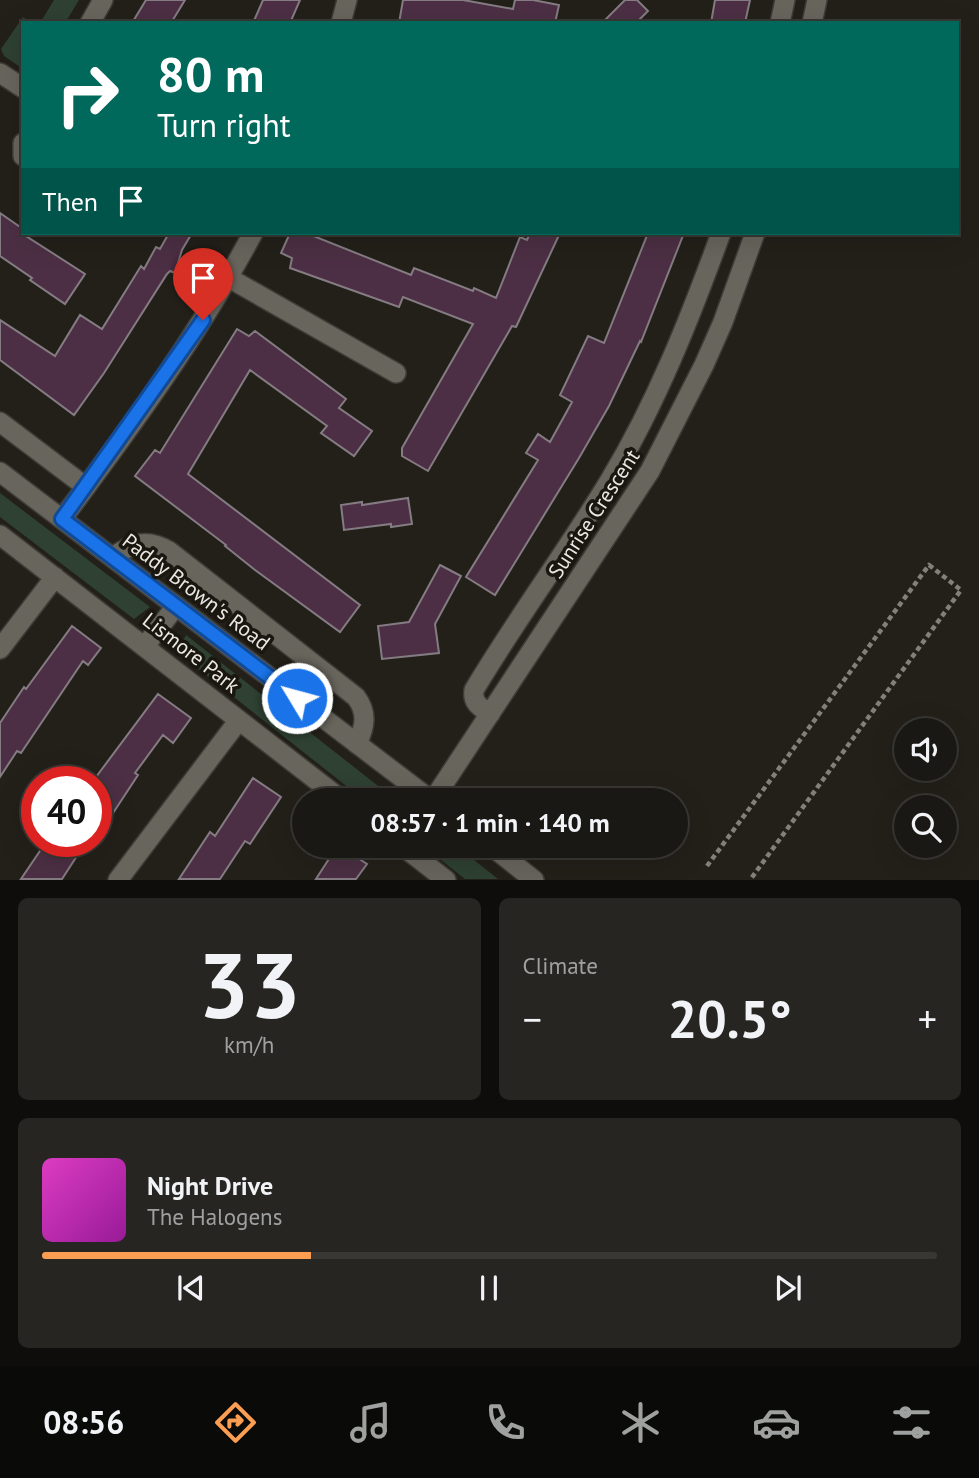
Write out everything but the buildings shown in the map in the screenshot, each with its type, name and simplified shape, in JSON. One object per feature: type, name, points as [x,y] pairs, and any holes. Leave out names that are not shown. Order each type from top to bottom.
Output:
[{"type":"street","points":[[91,21],[103,0]]},
{"type":"street","points":[[342,21],[347,0]]},
{"type":"street","points":[[780,21],[785,0]]},
{"type":"street","points":[[812,21],[817,0]]},
{"type":"street","points":[[0,73],[21,87]]},
{"type":"street","points":[[62,519],[190,341],[252,235]]},
{"type":"street","points":[[490,714],[477,705],[473,698],[474,690],[611,479],[689,321],[720,235]]},
{"type":"street","name":"Sunrise Crescent","points":[[440,788],[650,471],[704,365],[723,322],[754,235]]},
{"type":"street","points":[[229,278],[396,373]]},
{"type":"street","points":[[0,422],[86,487]]},
{"type":"street","name":"Paddy Brown's Road","points":[[0,471],[416,788]]},
{"type":"street","name":"Lismore Park","points":[[0,535],[239,720],[118,880]]},
{"type":"street","points":[[113,557],[137,543],[152,543],[169,551],[356,697],[365,714],[365,724],[357,744]]},
{"type":"street","points":[[0,649],[55,577]]},
{"type":"street","points":[[145,646],[176,606]]},
{"type":"street","points":[[239,720],[327,788]]},
{"type":"street","points":[[506,858],[534,880]]},
{"type":"street","points":[[420,872],[446,880]]},
{"type":"path","points":[[706,866],[929,565],[961,590],[750,880]]},
{"type":"green space","points":[[54,0],[79,0],[66,21],[41,21]]},
{"type":"green space","points":[[23,17],[29,21],[21,21],[21,68],[4,56],[1,49]]},
{"type":"green space","points":[[0,493],[150,607],[134,619],[0,517]]},
{"type":"green space","points":[[186,635],[381,788],[349,788],[177,652]]},
{"type":"green space","points":[[438,858],[471,858],[498,879],[465,879]]},
{"type":"route","points":[[203,320],[62,519],[297,698]]}]
